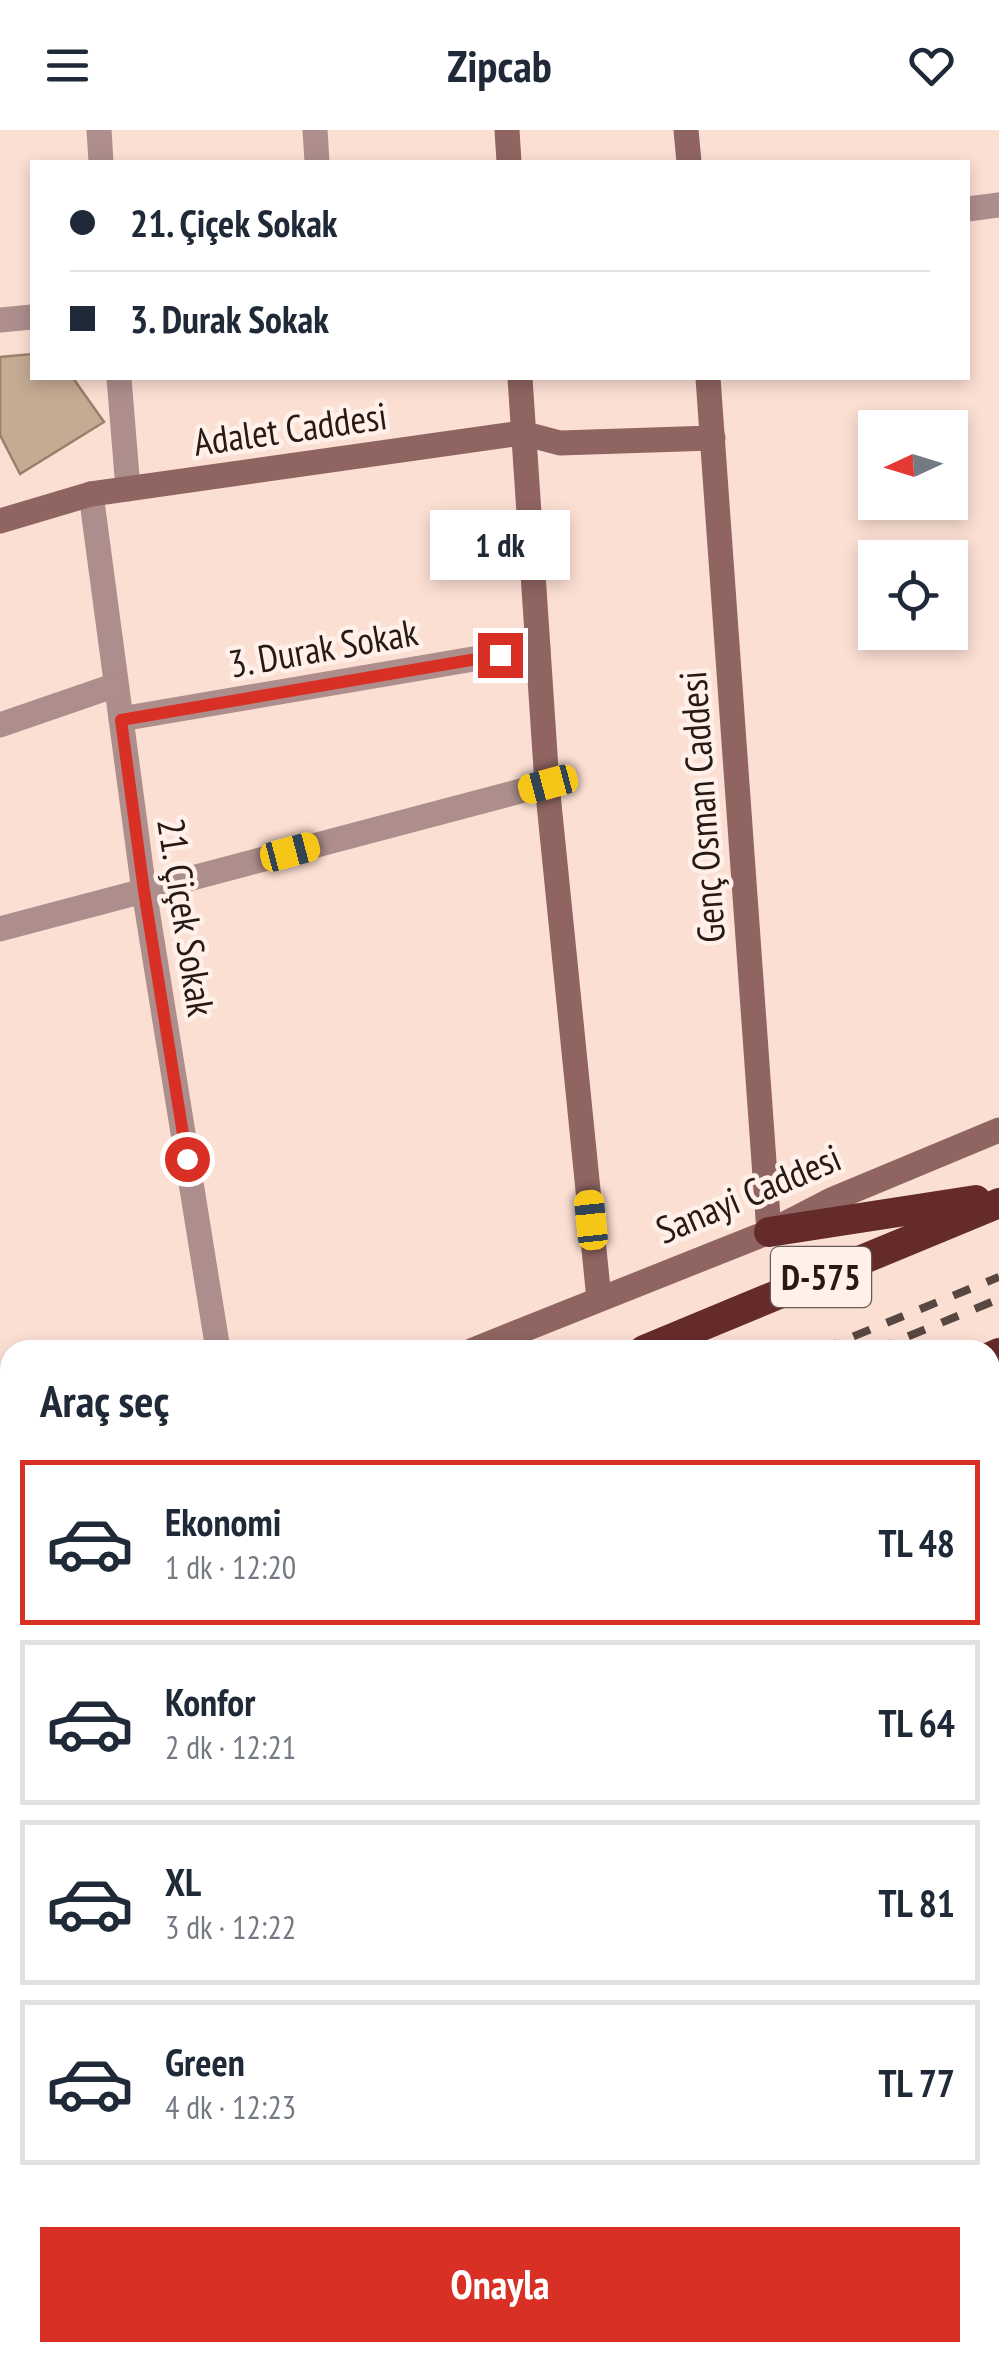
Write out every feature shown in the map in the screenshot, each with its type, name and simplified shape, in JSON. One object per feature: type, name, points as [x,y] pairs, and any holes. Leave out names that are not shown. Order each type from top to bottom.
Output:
[{"type":"highway","points":[[769,1232],[999,1200]]},
{"type":"highway","name":"D-575","points":[[668,1340],[999,1200]]},
{"type":"street","points":[[99,130],[102,160]]},
{"type":"street","points":[[315,130],[317,160]]},
{"type":"street","points":[[507,130],[509,160]]},
{"type":"street","points":[[686,130],[689,160]]},
{"type":"street","points":[[970,209],[999,205]]},
{"type":"street","points":[[0,320],[30,316]]},
{"type":"street","points":[[120,380],[128,488]]},
{"type":"street","points":[[520,380],[548,784],[599,1300]]},
{"type":"street","name":"Genç Osman Caddesi","points":[[708,380],[769,1232]]},
{"type":"street","name":"Adalet Caddesi","points":[[0,521],[90,494],[522,433],[560,443],[713,438]]},
{"type":"street","name":"21. Çiçek Sokak","points":[[90,494],[144,891],[216,1340]]},
{"type":"street","name":"3. Durak Sokak","points":[[121,720],[538,648]]},
{"type":"street","points":[[0,725],[116,685]]},
{"type":"street","points":[[0,929],[548,784]]},
{"type":"street","name":"Sanayi Caddesi","points":[[498,1340],[769,1232],[831,1200],[999,1130]]},
{"type":"building","points":[[30,354],[30,380],[74,380],[104,422],[20,474],[0,435],[0,357]]},
{"type":"railway","points":[[845,1340],[999,1277]]},
{"type":"railway","points":[[899,1340],[999,1299]]},
{"type":"route","points":[[187,1159],[121,720],[500,655]]}]
